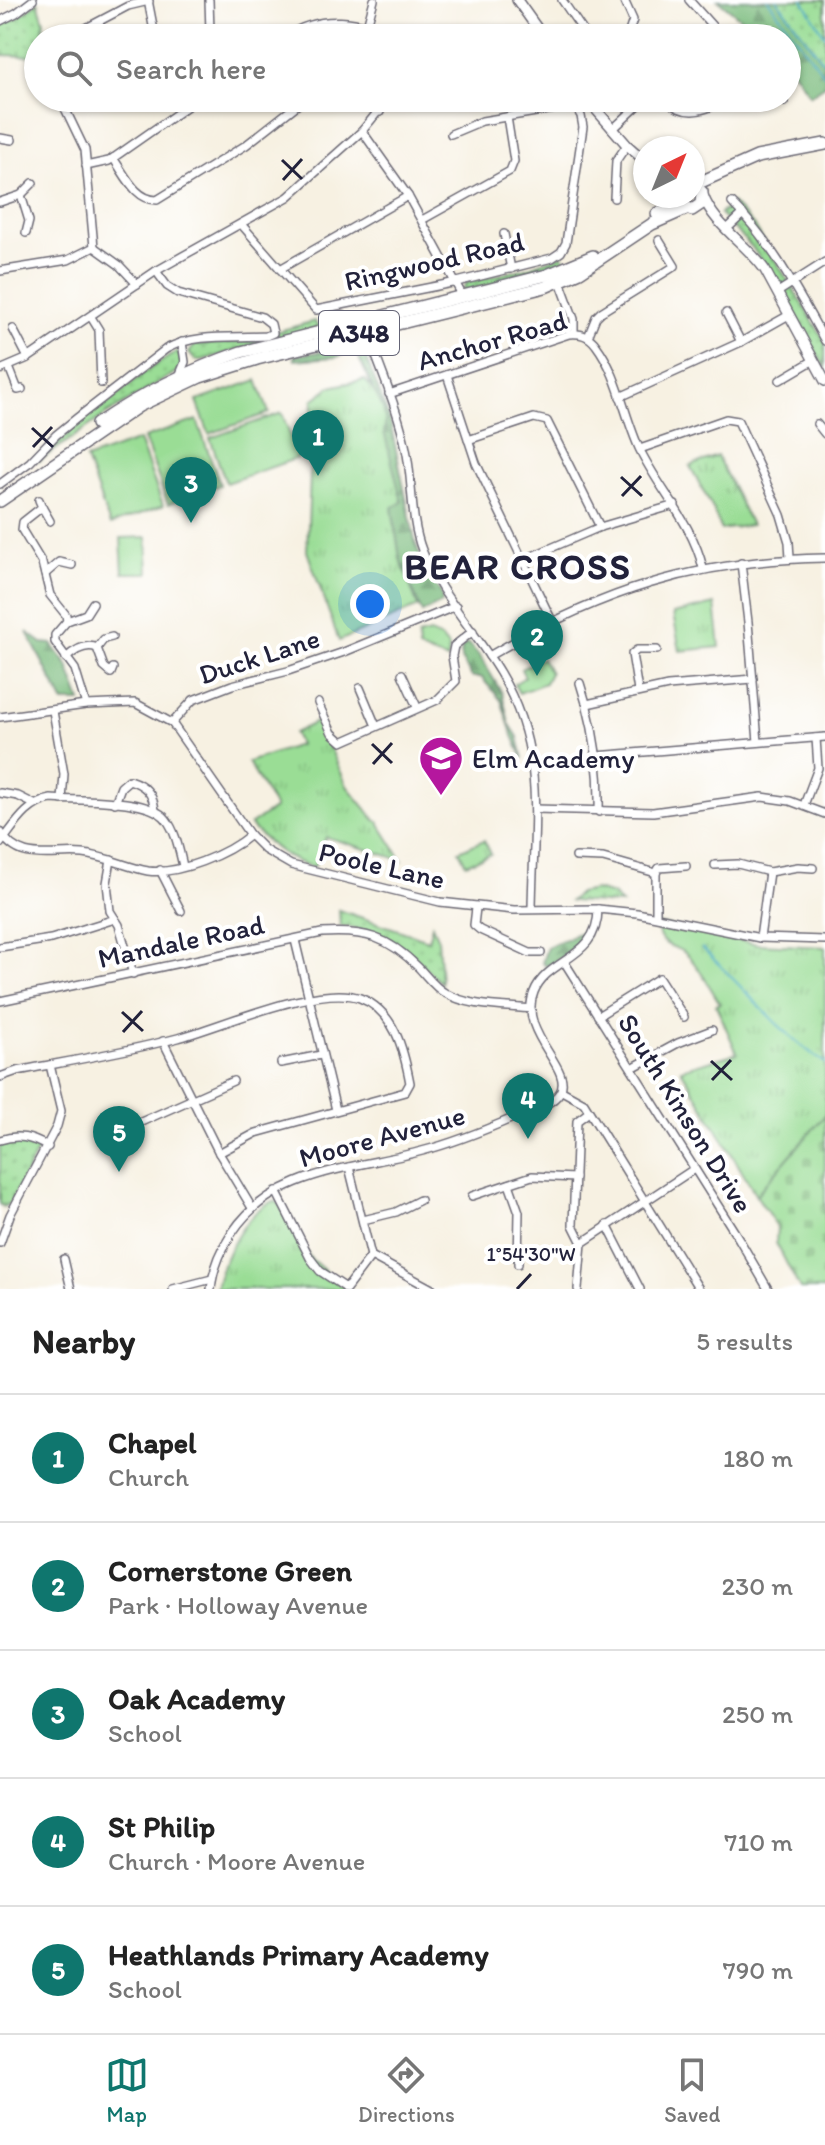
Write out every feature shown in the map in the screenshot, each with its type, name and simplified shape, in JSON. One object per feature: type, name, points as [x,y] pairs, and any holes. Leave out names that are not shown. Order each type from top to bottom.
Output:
[{"type":"highway","points":[[705,184],[757,157],[825,144]]},
{"type":"highway","name":"Ringwood Road","points":[[0,493],[120,408],[202,366],[241,352],[459,292],[547,275],[585,261],[640,223],[669,208]]},
{"type":"highway","name":"Ringwood Road","points":[[0,501],[118,420],[168,391],[236,365],[521,294],[560,281],[601,260],[652,224],[691,208]]},
{"type":"main road","points":[[517,0],[534,24]]},
{"type":"main road","points":[[598,112],[633,150]]},
{"type":"main road","points":[[705,202],[710,211],[755,255],[825,381]]},
{"type":"main road","points":[[691,208],[710,211]]},
{"type":"street","points":[[0,21],[33,0]]},
{"type":"street","points":[[94,24],[128,6],[148,0],[153,24]]},
{"type":"street","points":[[209,0],[210,24]]},
{"type":"street","points":[[368,24],[374,0]]},
{"type":"street","points":[[562,0],[578,24]]},
{"type":"street","points":[[624,0],[632,24]]},
{"type":"street","points":[[689,0],[709,24]]},
{"type":"street","points":[[314,24],[339,21],[356,24]]},
{"type":"street","points":[[67,112],[84,146],[94,247],[119,265],[137,284]]},
{"type":"street","points":[[86,166],[113,158],[179,112]]},
{"type":"street","points":[[113,158],[138,193],[150,200],[157,200],[233,154],[288,112]]},
{"type":"street","points":[[0,370],[28,358],[156,271],[288,197],[380,112]]},
{"type":"street","points":[[451,134],[482,121],[536,112]]},
{"type":"street","name":"Ringwood Road","points":[[280,269],[313,308],[322,311],[459,292],[511,269],[557,256],[566,243],[583,135],[579,112]]},
{"type":"street","points":[[613,129],[631,112]]},
{"type":"street","points":[[422,220],[510,171],[514,155],[507,117]]},
{"type":"street","points":[[362,131],[408,196],[459,292]]},
{"type":"street","points":[[0,138],[12,140]]},
{"type":"street","points":[[614,198],[616,161],[627,145]]},
{"type":"street","points":[[0,202],[21,195],[33,183]]},
{"type":"street","points":[[616,187],[626,189]]},
{"type":"street","points":[[21,195],[29,221],[26,233]]},
{"type":"street","points":[[241,224],[280,269],[408,196]]},
{"type":"street","points":[[732,203],[792,282],[825,341]]},
{"type":"street","points":[[728,228],[743,214]]},
{"type":"street","points":[[506,237],[511,269]]},
{"type":"street","points":[[588,337],[601,312],[675,266],[659,240]]},
{"type":"street","points":[[0,271],[68,260],[94,247]]},
{"type":"street","points":[[778,292],[825,262]]},
{"type":"street","points":[[0,484],[30,462],[77,418],[160,354],[182,342],[273,333],[271,324],[248,313],[178,293],[167,286],[156,271]]},
{"type":"street","points":[[560,281],[574,319],[574,333]]},
{"type":"street","points":[[726,313],[741,342]]},
{"type":"street","points":[[620,397],[741,342],[789,315]]},
{"type":"street","points":[[91,317],[99,330],[101,383]]},
{"type":"street","points":[[372,345],[382,328]]},
{"type":"street","points":[[13,329],[28,358]]},
{"type":"street","points":[[361,333],[372,345],[406,448],[421,548],[430,567],[489,656],[514,699],[527,730],[534,775],[535,809],[532,909]]},
{"type":"street","name":"Anchor Road","points":[[389,394],[574,333],[588,337],[598,347],[640,449],[693,535],[703,568]]},
{"type":"street","points":[[179,376],[184,369],[182,342]]},
{"type":"street","points":[[184,353],[190,361],[202,366]]},
{"type":"street","points":[[780,380],[814,360]]},
{"type":"street","points":[[9,367],[18,390]]},
{"type":"street","points":[[447,375],[480,471],[552,621]]},
{"type":"street","points":[[468,440],[534,418],[547,421],[600,527]]},
{"type":"street","points":[[640,449],[725,419],[738,421],[781,515],[790,558]]},
{"type":"street","points":[[817,424],[825,435]]},
{"type":"street","points":[[50,521],[41,504],[25,519],[22,527],[39,557],[50,595],[66,615],[67,621]]},
{"type":"street","points":[[523,560],[600,527],[675,505]]},
{"type":"street","points":[[489,656],[552,621],[616,594],[703,568],[790,558],[825,558]]},
{"type":"street","points":[[45,574],[59,562],[72,565]]},
{"type":"street","points":[[741,563],[758,742]]},
{"type":"street","points":[[86,705],[75,669],[55,638],[67,621],[86,614],[93,603]]},
{"type":"street","name":"Duck Lane","points":[[172,723],[193,700],[232,685],[344,652],[456,606]]},
{"type":"street","points":[[318,703],[332,733],[342,742],[437,700],[455,685],[454,646],[473,631]]},
{"type":"street","points":[[97,648],[104,639],[112,637]]},
{"type":"street","points":[[66,658],[82,647],[92,645],[97,648],[104,667],[111,674]]},
{"type":"street","points":[[638,691],[632,654],[637,650],[657,650]]},
{"type":"street","points":[[402,674],[417,707]]},
{"type":"street","points":[[587,704],[638,691],[753,679]]},
{"type":"street","points":[[580,683],[596,756],[599,812]]},
{"type":"street","points":[[360,688],[376,726]]},
{"type":"street","name":"Poole Lane","points":[[0,717],[86,705],[135,703],[172,723],[250,835],[265,850],[291,865],[476,908],[598,909],[656,916],[760,938],[825,940]]},
{"type":"street","points":[[53,711],[64,774],[62,800]]},
{"type":"street","points":[[596,756],[821,737],[818,768],[804,805]]},
{"type":"street","points":[[115,803],[121,787],[129,780],[147,789],[155,810]]},
{"type":"street","points":[[0,793],[18,796],[34,804],[62,800],[115,803],[155,810],[171,827],[183,866]]},
{"type":"street","points":[[535,809],[670,811],[762,797],[804,805],[825,814]]},
{"type":"street","points":[[34,804],[1,838],[31,855],[83,854],[146,870],[160,870],[222,855],[250,835]]},
{"type":"street","points":[[576,857],[603,858],[656,873]]},
{"type":"street","points":[[111,860],[107,883],[110,911],[133,974]]},
{"type":"street","points":[[715,865],[738,864],[769,872],[813,868]]},
{"type":"street","points":[[656,916],[656,873],[659,868],[686,866]]},
{"type":"street","points":[[160,870],[181,911]]},
{"type":"street","points":[[760,938],[769,872]]},
{"type":"street","points":[[476,908],[474,925],[480,930],[530,953],[541,953]]},
{"type":"street","points":[[598,909],[593,934],[585,945],[539,983],[533,993],[531,1009],[535,1031],[560,1070],[562,1091],[584,1103],[699,1289]]},
{"type":"street","points":[[0,947],[51,939],[115,919]]},
{"type":"street","points":[[295,940],[322,933],[365,933],[385,941],[405,955],[444,993],[478,1002],[531,1009]]},
{"type":"street","name":"Mandale Road","points":[[0,1001],[295,940],[336,1110]]},
{"type":"street","name":"South Kinson Drive","points":[[565,963],[768,1289]]},
{"type":"street","points":[[598,1016],[659,978],[684,1017]]},
{"type":"street","points":[[0,1077],[163,1041],[310,999],[342,994],[358,997],[382,1011],[392,1025],[407,1069],[410,1083],[405,1092],[256,1133],[219,1153]]},
{"type":"street","points":[[632,1068],[678,1043],[712,1030]]},
{"type":"street","points":[[163,1041],[219,1153],[252,1208]]},
{"type":"street","points":[[281,1063],[321,1055]]},
{"type":"street","points":[[0,1243],[10,1215],[57,1127],[61,1111],[50,1065]]},
{"type":"street","points":[[141,1122],[233,1081]]},
{"type":"street","name":"Moore Avenue","points":[[211,1289],[227,1242],[252,1208],[276,1191],[310,1177],[422,1151],[479,1132],[552,1101],[562,1091]]},
{"type":"street","points":[[578,1289],[582,1243],[573,1225],[577,1121],[589,1112]]},
{"type":"street","points":[[0,1140],[18,1136],[33,1138],[48,1147]]},
{"type":"street","points":[[349,1167],[371,1256],[432,1289]]},
{"type":"street","points":[[582,1243],[694,1169]]},
{"type":"street","points":[[472,1196],[532,1176],[575,1178]]},
{"type":"street","points":[[509,1184],[519,1212],[518,1264]]},
{"type":"street","name":"Moore Avenue","points":[[276,1191],[310,1258],[320,1271],[346,1289]]},
{"type":"street","points":[[363,1220],[396,1212],[420,1200]]},
{"type":"street","points":[[0,1211],[10,1215]]},
{"type":"street","points":[[607,1225],[640,1289]]},
{"type":"street","points":[[346,1289],[371,1256]]},
{"type":"street","points":[[64,1259],[71,1289]]},
{"type":"street","points":[[173,1289],[212,1279]]},
{"type":"green space","points":[[718,0],[777,0],[795,24],[748,24]]},
{"type":"green space","points":[[777,0],[825,0],[825,64],[801,32],[801,24],[795,24]]},
{"type":"green space","points":[[38,2],[44,24],[24,24],[24,56],[0,55],[0,26],[16,19]]},
{"type":"green space","points":[[801,32],[825,64],[825,85],[810,95],[801,82]]},
{"type":"green space","points":[[732,203],[755,227],[825,341],[825,368],[781,289],[752,247],[720,214]]},
{"type":"green space","points":[[563,255],[567,265],[463,291],[466,283],[527,268]]},
{"type":"green space","points":[[344,320],[202,360],[195,360],[189,353],[195,345],[272,340],[278,331],[315,321],[317,326]]},
{"type":"green space","points":[[354,348],[363,350],[390,421],[415,541],[424,568],[442,595],[442,603],[422,613],[400,559],[392,508],[313,400],[332,388],[365,380],[373,388],[357,354],[295,360],[294,356]]},
{"type":"green space","points":[[178,351],[182,364],[178,371],[105,415],[38,462],[85,417]]},
{"type":"green space","points":[[257,380],[269,413],[209,434],[197,401]]},
{"type":"green space","points":[[365,380],[378,397],[383,411],[384,432],[402,502],[392,508],[400,559],[418,607],[339,641],[307,551],[313,400],[330,387]]},
{"type":"green space","points":[[282,413],[298,458],[226,483],[210,438]]},
{"type":"green space","points":[[197,420],[220,485],[168,504],[144,438]]},
{"type":"green space","points":[[139,440],[163,506],[110,525],[86,459]]},
{"type":"green space","points":[[717,456],[751,525],[721,530],[690,466]]},
{"type":"green space","points":[[147,537],[149,573],[123,573],[121,538]]},
{"type":"green space","points":[[715,604],[720,647],[680,651],[673,614]]},
{"type":"green space","points":[[27,632],[42,643],[52,644],[68,666],[81,702],[63,702]]},
{"type":"green space","points":[[430,633],[441,638],[449,648],[448,660],[419,649],[418,636]]},
{"type":"green space","points":[[468,643],[502,693],[509,723],[518,737],[523,759],[511,731],[501,700],[481,677],[472,677],[461,659],[462,647]]},
{"type":"green space","points":[[542,658],[550,673],[545,683],[519,693],[514,684],[525,677],[521,669]]},
{"type":"green space","points":[[318,721],[347,786],[380,822],[402,860],[326,837],[314,867],[287,856],[250,825],[275,808],[248,762],[299,745],[294,733]]},
{"type":"green space","points":[[484,840],[491,854],[466,864],[459,851]]},
{"type":"green space","points":[[595,890],[613,895],[621,904],[570,901],[579,893]]},
{"type":"green space","points":[[339,910],[428,940],[432,925],[438,939],[441,983],[396,944],[372,932],[340,926]]},
{"type":"green space","points":[[658,924],[757,944],[825,947],[825,1115],[756,1195],[681,1069],[737,1053],[716,1005],[720,1003],[691,958],[663,941]]},
{"type":"green space","points":[[588,929],[586,940],[549,965],[542,963],[547,947]]},
{"type":"green space","points":[[825,1115],[825,1289],[800,1289],[776,1243],[777,1227],[756,1195]]},
{"type":"green space","points":[[19,1138],[39,1148],[10,1203],[4,1207],[0,1204],[0,1143]]},
{"type":"green space","points":[[275,1201],[280,1204],[310,1258],[346,1289],[216,1289],[236,1238],[255,1214]]},
{"type":"waterway","points":[[768,0],[786,24]]},
{"type":"waterway","points":[[777,0],[795,24]]},
{"type":"waterway","points":[[803,0],[825,36]]},
{"type":"waterway","points":[[801,32],[825,64]]},
{"type":"waterway","points":[[801,44],[825,76]]},
{"type":"waterway","points":[[702,948],[776,1023],[825,1063]]},
{"type":"place","name":"Chapel","points":[[318,476]]},
{"type":"place","name":"Oak Academy","points":[[191,523]]},
{"type":"place","name":"Cornerstone Green","points":[[537,676]]},
{"type":"place","name":"Elm Academy","points":[[441,797]]},
{"type":"place","name":"St Philip","points":[[528,1139]]},
{"type":"place","name":"Heathlands Primary Academy","points":[[119,1172]]},
{"type":"district","name":"BEAR CROSS","points":[[518,566]]}]
